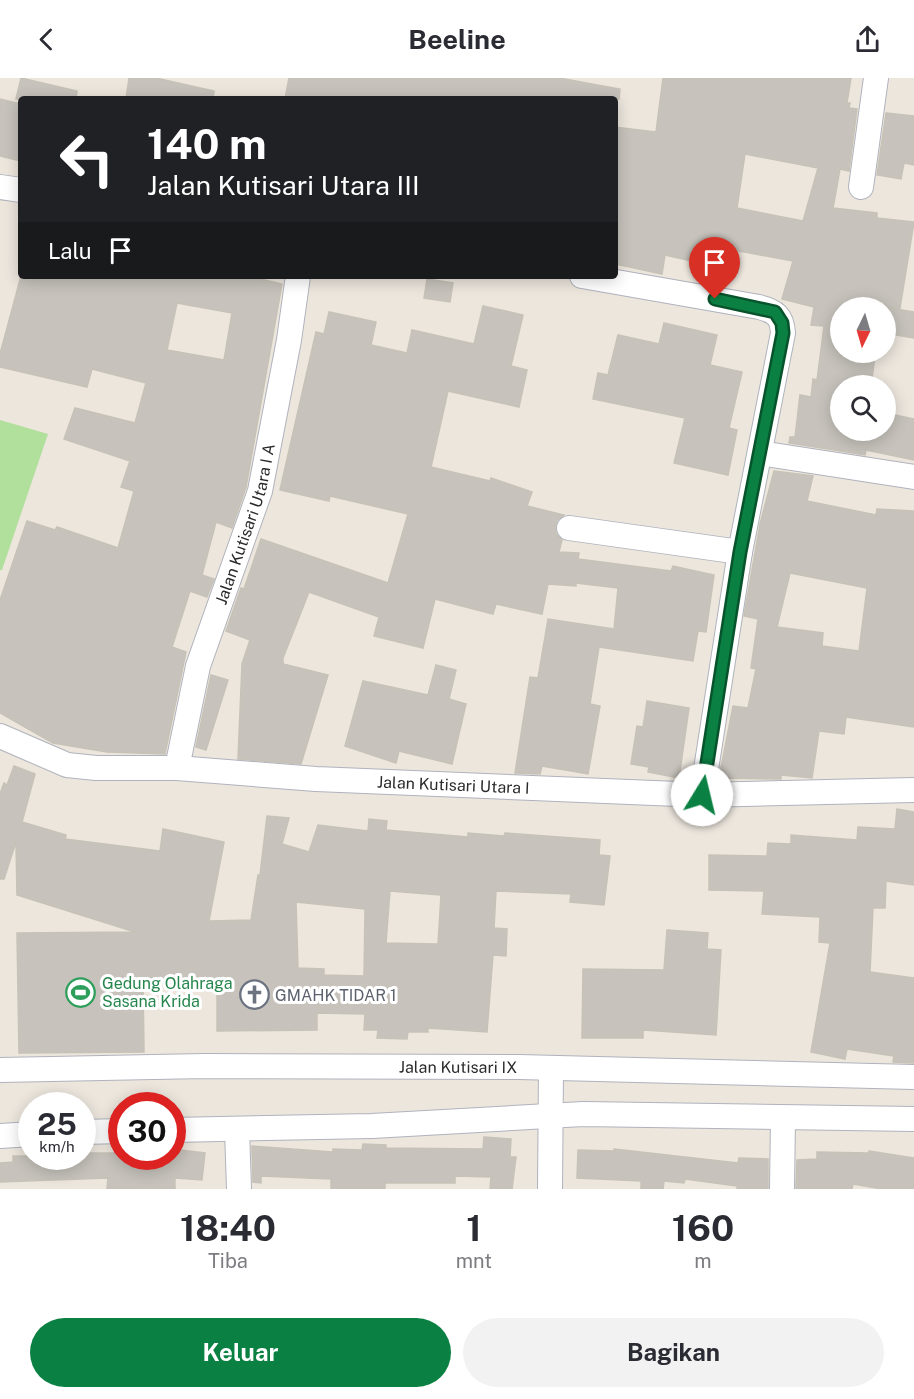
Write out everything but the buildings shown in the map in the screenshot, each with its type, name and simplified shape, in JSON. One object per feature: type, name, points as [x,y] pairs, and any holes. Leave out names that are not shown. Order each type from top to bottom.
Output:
[{"type":"street","points":[[861,187],[876,78]]},
{"type":"street","points":[[0,187],[18,190]]},
{"type":"street","name":"Jalan Kutisari Utara I A","points":[[177,768],[198,666],[260,491],[289,340],[298,279]]},
{"type":"street","points":[[599,279],[759,307],[775,312],[782,323],[783,333],[740,552],[702,795]]},
{"type":"street","points":[[760,453],[914,477]]},
{"type":"street","points":[[569,528],[740,552]]},
{"type":"street","name":"Jalan Kutisari Utara I","points":[[0,736],[68,765],[96,768],[177,768],[316,779],[702,795],[914,790]]},
{"type":"street","name":"Jalan Kutisari IX","points":[[0,1070],[206,1066],[551,1095],[583,1114],[914,1119]]},
{"type":"street","name":"Jalan Kutisari IX","points":[[186,1130],[372,1126],[551,1095],[914,1077]]},
{"type":"street","points":[[550,1189],[551,1095]]},
{"type":"street","points":[[782,1189],[783,1118]]},
{"type":"street","points":[[237,1129],[239,1189]]},
{"type":"street","points":[[0,1136],[18,1135]]},
{"type":"green space","points":[[0,420],[48,434],[2,570],[0,570]]},
{"type":"place","name":"Gedung Olahraga Sasana Krida","points":[[81,992]]},
{"type":"place","name":"GMAHK TIDAR 1","points":[[254,995]]},
{"type":"route","points":[[702,795],[740,552],[783,333],[782,323],[775,312],[715,299]]}]
